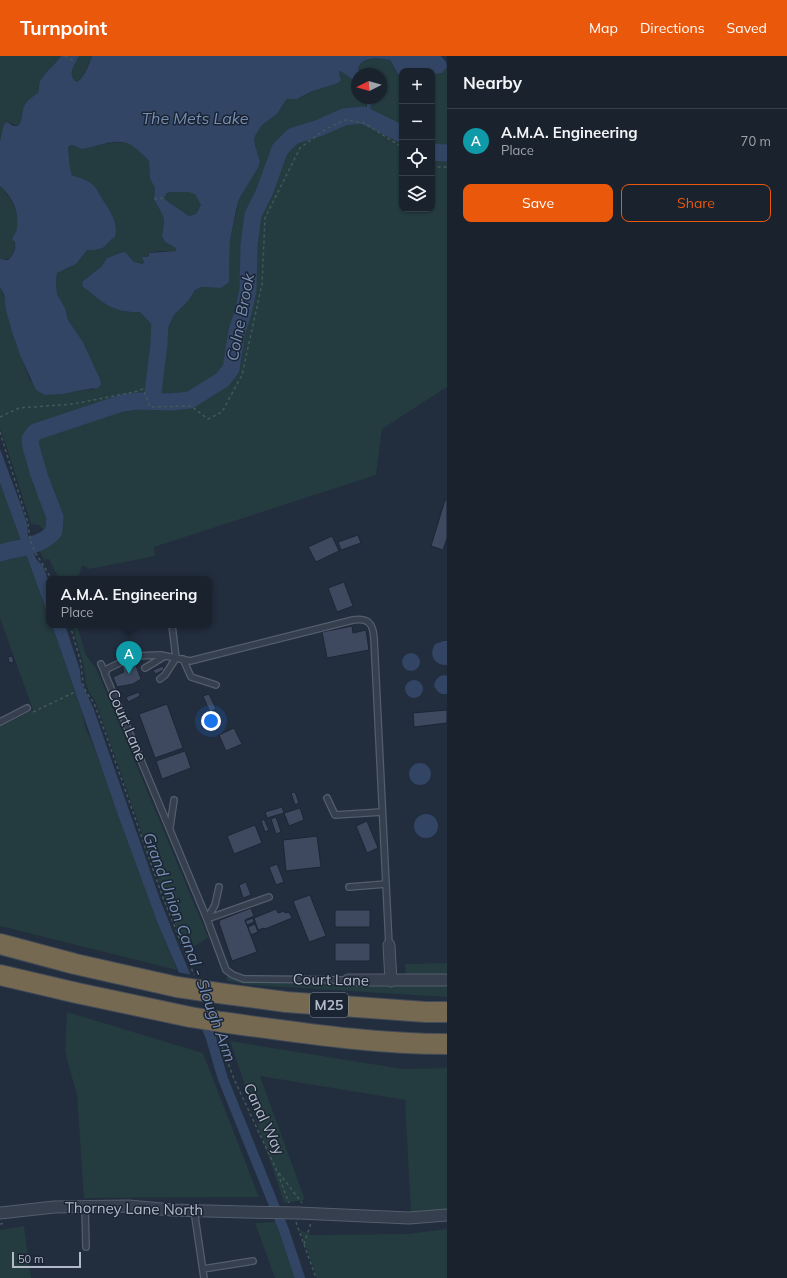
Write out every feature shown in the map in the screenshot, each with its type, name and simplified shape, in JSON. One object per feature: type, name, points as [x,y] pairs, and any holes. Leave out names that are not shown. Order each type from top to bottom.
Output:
[{"type":"highway","name":"M25","points":[[0,944],[75,964],[177,987],[286,1002],[426,1012],[447,1012]]},
{"type":"highway","name":"M25","points":[[0,975],[190,1017],[218,1026],[423,1044],[447,1044]]},
{"type":"street","points":[[389,945],[391,980]]},
{"type":"street","name":"Court Lane","points":[[348,980],[447,980]]},
{"type":"street","name":"Thorney Lane North","points":[[0,1213],[54,1207],[129,1206],[172,1210],[295,1213]]},
{"type":"street","points":[[295,1213],[409,1218],[447,1215]]},
{"type":"lane","name":"Court Lane","points":[[348,980],[244,979],[236,977],[226,970],[170,828],[105,673],[108,667],[134,656],[161,655],[190,661],[353,620],[367,621],[372,627],[374,638],[389,945]]},
{"type":"lane","points":[[160,679],[176,658],[172,628]]},
{"type":"lane","points":[[145,668],[165,656]]},
{"type":"lane","points":[[183,659],[191,677],[216,685]]},
{"type":"lane","points":[[101,664],[105,673]]},
{"type":"lane","points":[[0,722],[27,708]]},
{"type":"lane","points":[[327,798],[335,816],[382,812]]},
{"type":"lane","points":[[170,828],[174,800]]},
{"type":"lane","points":[[349,886],[386,884]]},
{"type":"lane","points":[[207,919],[215,905],[219,887]]},
{"type":"lane","points":[[207,919],[269,897]]},
{"type":"lane","points":[[85,1206],[86,1247]]},
{"type":"lane","points":[[194,1210],[204,1278]]},
{"type":"lane","points":[[203,1269],[253,1261]]},
{"type":"path","points":[[65,56],[76,62]]},
{"type":"path","points":[[0,417],[19,408],[73,404],[143,389],[150,407],[191,406],[208,419],[222,412],[242,376],[245,363],[262,284],[265,218],[300,148],[326,129],[345,120],[364,123],[399,145]]},
{"type":"path","points":[[435,166],[447,167]]},
{"type":"path","points":[[154,199],[164,198]]},
{"type":"path","points":[[0,432],[28,521],[30,536],[37,556],[49,576]]},
{"type":"path","points":[[71,628],[81,663],[83,684],[86,692],[94,703],[162,895],[194,976]]},
{"type":"path","points":[[33,712],[75,692]]},
{"type":"path","name":"Canal Way","points":[[218,1026],[234,1079],[278,1172],[295,1213],[302,1239],[316,1278]]},
{"type":"path","points":[[278,1172],[313,1214],[304,1244]]},
{"type":"green space","points":[[0,56],[61,56],[40,81],[38,93],[25,105],[22,120],[18,126],[7,122],[4,124],[0,141]]},
{"type":"green space","points":[[79,56],[92,56],[83,76],[77,82],[72,77],[72,70]]},
{"type":"green space","points":[[382,58],[390,60],[399,75],[399,131],[370,117],[371,104],[387,104],[387,68],[358,68],[361,64],[371,59]]},
{"type":"green space","points":[[447,67],[447,152],[435,151],[435,73]]},
{"type":"green space","points":[[339,71],[351,79],[351,104],[367,104],[366,112],[363,114],[344,116],[319,127],[292,134],[279,148],[267,182],[251,215],[248,244],[247,289],[242,311],[235,330],[229,368],[220,378],[189,398],[170,401],[155,400],[162,341],[174,315],[189,300],[195,290],[202,287],[221,288],[230,266],[230,240],[239,199],[258,168],[260,162],[254,141],[255,136],[262,125],[277,114],[287,99],[297,99],[310,92],[338,83]]},
{"type":"green space","points":[[363,117],[399,136],[399,212],[435,212],[435,154],[447,155],[447,387],[382,429],[376,475],[154,547],[155,556],[90,569],[82,565],[79,576],[58,576],[49,559],[44,560],[38,547],[53,540],[58,529],[56,512],[41,475],[32,447],[32,439],[37,433],[122,404],[136,402],[170,404],[190,402],[222,380],[232,369],[239,330],[245,313],[250,290],[251,244],[256,215],[283,149],[293,138],[321,129],[345,118]]},
{"type":"green space","points":[[119,142],[133,146],[149,161],[150,179],[155,188],[154,199],[163,216],[164,222],[162,236],[165,242],[176,248],[176,251],[158,251],[149,253],[149,255],[142,259],[144,261],[143,264],[134,262],[123,252],[108,258],[101,267],[83,281],[82,286],[115,309],[140,312],[153,326],[156,343],[151,400],[126,400],[79,414],[33,431],[28,439],[31,462],[31,479],[35,490],[44,498],[50,509],[50,532],[46,532],[39,525],[31,524],[0,429],[0,287],[4,297],[11,329],[30,381],[63,394],[87,389],[93,390],[100,379],[83,342],[68,320],[65,308],[57,294],[57,273],[73,265],[87,250],[98,249],[105,246],[115,237],[116,226],[110,211],[97,190],[90,182],[72,175],[68,147],[71,145],[79,148],[85,148]]},
{"type":"green space","points":[[0,186],[13,203],[16,210],[18,224],[13,236],[15,245],[13,253],[5,259],[0,259]]},
{"type":"green space","points":[[167,193],[195,193],[201,205],[196,214],[189,216],[167,201],[164,198]]},
{"type":"green space","points":[[0,483],[21,538],[0,546]]},
{"type":"green space","points":[[26,552],[46,609],[46,628],[53,628],[82,712],[86,731],[95,750],[158,924],[177,970],[0,926],[0,726],[33,710],[0,618],[0,558]]},
{"type":"green space","points":[[73,628],[78,628],[86,655],[96,668],[208,937],[194,946],[184,948],[95,701],[89,692],[83,663]]},
{"type":"green space","points":[[447,963],[447,976],[406,976],[405,964]]},
{"type":"green space","points":[[227,974],[243,980],[405,985],[447,983],[447,997],[250,985],[227,981]]},
{"type":"green space","points":[[67,1012],[203,1053],[259,1197],[84,1198],[77,1095],[65,1052]]},
{"type":"green space","points":[[230,1041],[403,1069],[447,1068],[447,1209],[411,1213],[405,1100],[260,1076],[305,1200],[284,1203]]},
{"type":"green space","points":[[277,1222],[297,1278],[275,1278],[255,1223]]},
{"type":"green space","points":[[24,1226],[31,1278],[0,1278],[0,1230]]},
{"type":"green space","points":[[447,1229],[447,1278],[317,1278],[300,1230],[311,1235],[407,1234]]},
{"type":"water","name":"The Mets Lake","points":[[61,56],[79,56],[72,70],[72,77],[77,82],[84,74],[92,56],[441,56],[446,62],[447,67],[442,73],[435,74],[435,68],[399,68],[399,75],[390,60],[366,60],[362,62],[359,68],[351,68],[351,79],[339,71],[341,80],[338,83],[310,92],[297,99],[287,99],[277,114],[262,125],[255,136],[254,141],[260,162],[258,168],[239,199],[236,210],[230,240],[229,282],[221,288],[202,287],[195,290],[189,300],[174,315],[162,341],[156,343],[153,326],[140,312],[122,311],[114,308],[102,302],[82,286],[83,281],[101,267],[107,258],[123,252],[126,253],[134,262],[143,264],[143,257],[147,257],[149,253],[176,251],[176,248],[165,242],[162,236],[164,222],[163,216],[154,199],[155,188],[150,179],[149,161],[136,148],[125,143],[113,142],[83,149],[72,145],[68,147],[72,175],[90,182],[95,187],[112,216],[116,226],[116,231],[115,237],[105,246],[98,249],[87,250],[76,264],[57,273],[56,282],[57,294],[65,308],[68,320],[83,342],[101,384],[98,388],[63,394],[45,395],[36,390],[20,355],[6,310],[4,294],[0,287],[0,259],[8,260],[14,252],[15,242],[12,239],[16,230],[17,215],[14,204],[0,186],[0,141],[4,124],[7,122],[13,126],[18,126],[25,105],[38,93],[40,81]],"holes":[[[171,192],[188,192],[195,194],[201,205],[196,214],[189,216],[164,198],[167,193]]]},
{"type":"water","points":[[367,104],[371,104],[370,119],[363,115],[367,109]]},
{"type":"water","points":[[0,449],[22,508],[27,524],[28,536],[36,559],[43,566],[47,576],[46,609],[0,483]]},
{"type":"water","points":[[53,628],[66,628],[80,670],[81,682],[93,707],[161,902],[209,1019],[198,1017],[158,924],[118,815]]},
{"type":"water","points":[[447,641],[447,665],[436,662],[432,652],[435,644]]},
{"type":"water","points":[[411,653],[417,656],[420,662],[417,668],[411,671],[405,668],[402,662],[405,656]]},
{"type":"water","points":[[444,675],[447,676],[447,694],[438,692],[434,686],[437,679]]},
{"type":"water","points":[[410,680],[418,680],[423,685],[421,696],[418,698],[410,698],[405,693],[405,685]]},
{"type":"water","points":[[420,763],[428,766],[431,774],[428,782],[420,785],[412,782],[409,774],[412,766]]},
{"type":"water","points":[[426,814],[431,815],[437,821],[437,831],[431,837],[426,838],[421,837],[415,831],[414,826],[415,821],[421,815]]},
{"type":"pier","points":[[176,972],[193,975],[211,1018],[196,1018]]},
{"type":"building","points":[[445,500],[447,500],[447,538],[443,550],[431,546]]},
{"type":"building","points":[[358,535],[361,543],[341,550],[338,542]]},
{"type":"building","points":[[332,536],[339,551],[316,562],[308,547]]},
{"type":"building","points":[[344,582],[353,606],[337,612],[328,588]]},
{"type":"building","points":[[352,626],[353,633],[366,630],[369,650],[327,658],[322,632]]},
{"type":"building","points":[[12,656],[14,662],[9,663],[8,657]]},
{"type":"building","points":[[135,663],[141,679],[133,684],[117,687],[113,677],[124,672],[122,666]]},
{"type":"building","points":[[163,666],[164,670],[155,674],[153,670]]},
{"type":"building","points":[[139,692],[140,696],[128,702],[126,697]]},
{"type":"building","points":[[209,694],[216,709],[210,712],[203,696]]},
{"type":"building","points":[[167,704],[183,748],[155,758],[139,714]]},
{"type":"building","points":[[447,710],[447,723],[414,727],[413,713]]},
{"type":"building","points":[[234,728],[242,744],[226,751],[219,735]]},
{"type":"building","points":[[185,751],[191,768],[162,779],[156,761]]},
{"type":"building","points":[[295,792],[299,803],[295,805],[291,793]]},
{"type":"building","points":[[282,807],[284,813],[267,818],[265,812]]},
{"type":"building","points":[[300,808],[304,820],[289,826],[284,813]]},
{"type":"building","points":[[276,817],[281,832],[276,834],[271,819]]},
{"type":"building","points":[[264,819],[269,830],[265,832],[261,821]]},
{"type":"building","points":[[367,821],[378,848],[367,853],[356,826]]},
{"type":"building","points":[[255,825],[262,843],[234,854],[227,836]]},
{"type":"building","points":[[317,836],[321,867],[286,871],[283,840]]},
{"type":"building","points":[[277,864],[284,882],[276,885],[269,867]]},
{"type":"building","points":[[246,882],[251,895],[243,898],[239,885]]},
{"type":"building","points":[[310,895],[326,936],[309,942],[293,901]]},
{"type":"building","points":[[251,908],[254,916],[245,920],[257,952],[232,961],[219,923],[220,920]]},
{"type":"building","points":[[276,909],[278,913],[284,911],[285,913],[289,912],[292,918],[265,929],[258,930],[254,918]]},
{"type":"building","points":[[335,910],[370,910],[370,927],[335,927]]},
{"type":"building","points":[[253,918],[254,922],[247,925],[245,921]]},
{"type":"building","points":[[255,924],[258,932],[251,935],[248,927]]},
{"type":"building","points":[[335,943],[370,943],[370,961],[335,961]]},
{"type":"waterway","name":"Colne Brook","points":[[0,553],[37,543],[44,540],[54,531],[55,517],[40,478],[31,447],[30,439],[35,432],[122,403],[136,401],[171,402],[190,400],[222,380],[231,369],[237,331],[248,290],[249,245],[253,215],[264,193],[280,149],[293,136],[319,128],[344,117],[363,115],[399,133]]},
{"type":"waterway","name":"Colne Brook","points":[[435,152],[447,153]]},
{"type":"waterway","points":[[152,401],[159,344],[160,318]]},
{"type":"waterway","name":"Grand Union Canal - Slough Arm","points":[[202,1018],[210,1035],[223,1079],[284,1230],[300,1278]]},
{"type":"place","name":"A.M.A. Engineering","points":[[129,674]]}]
